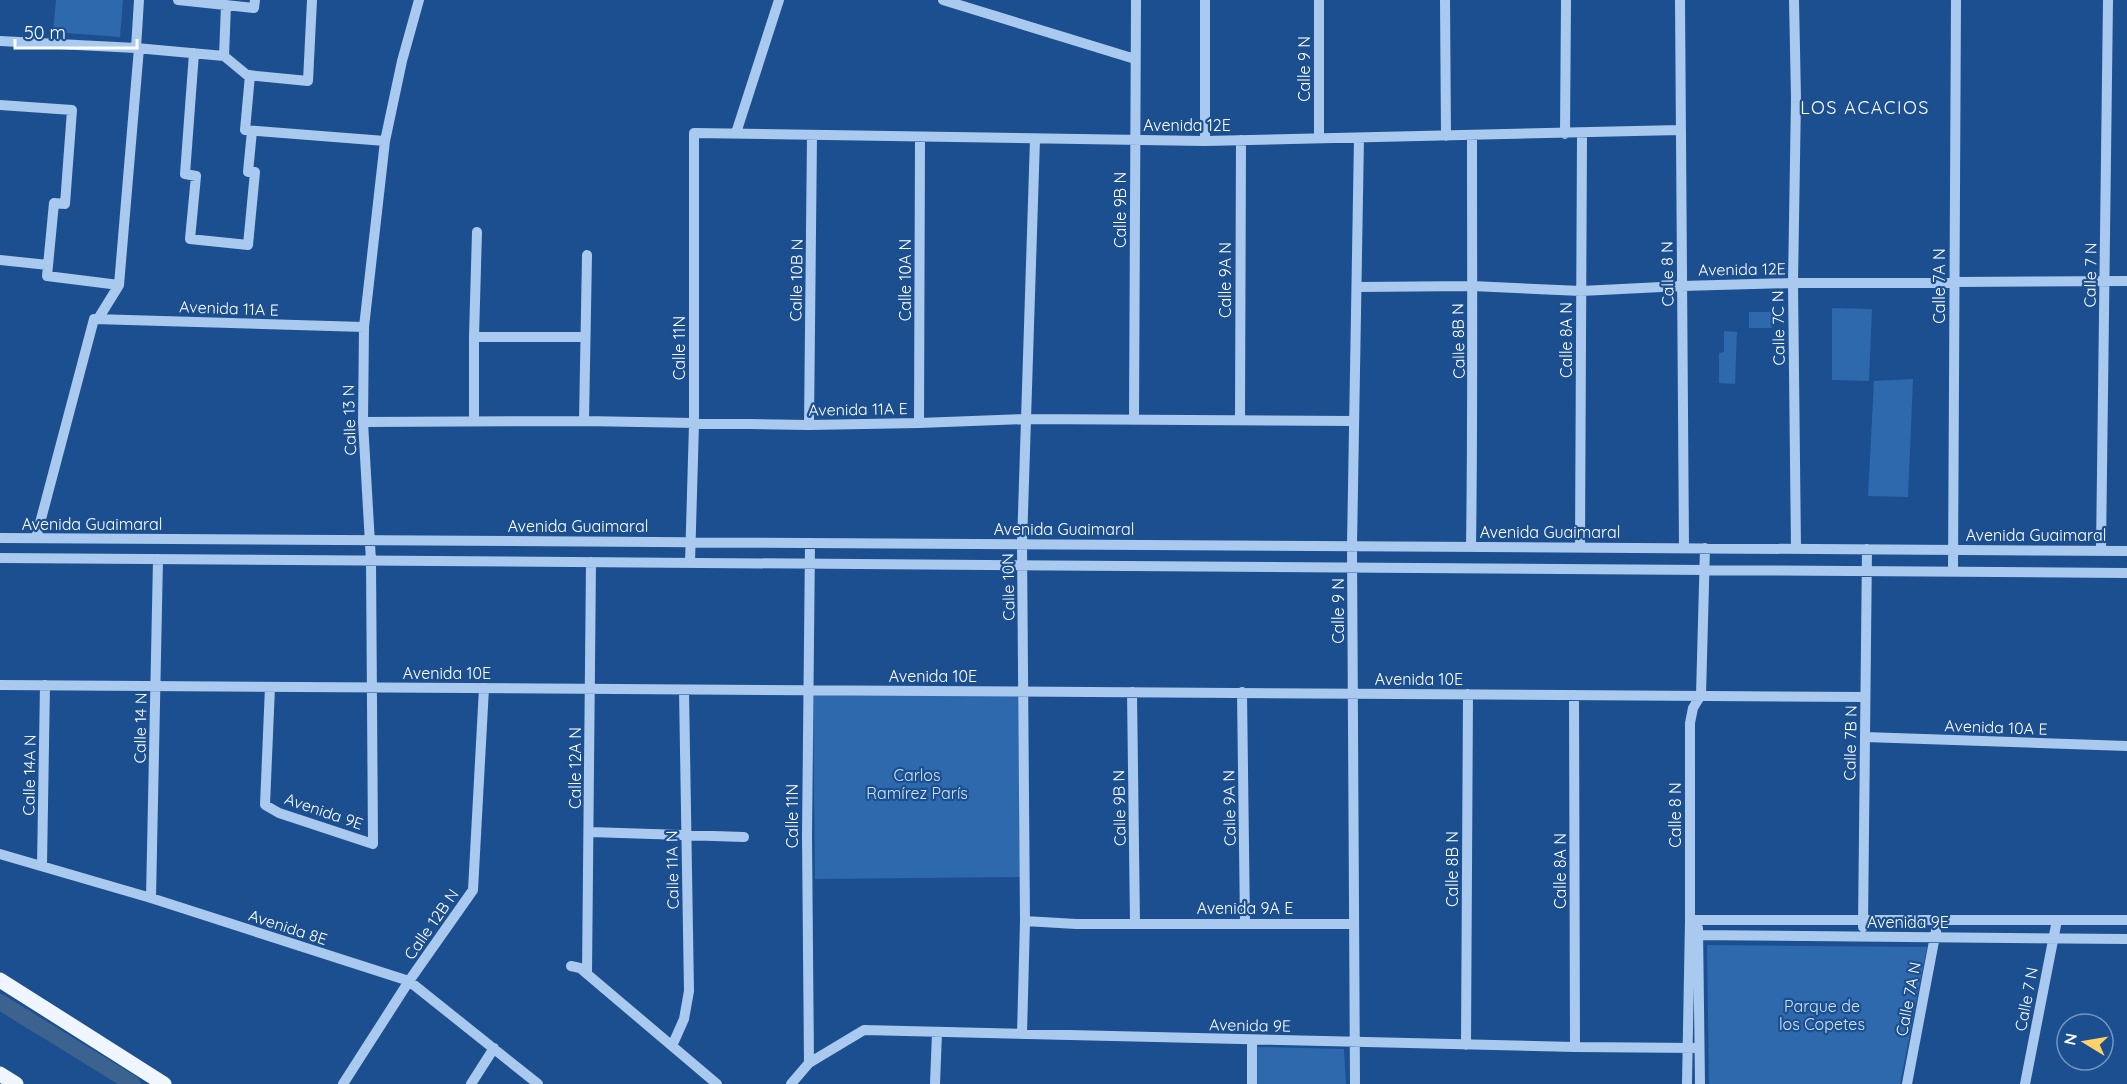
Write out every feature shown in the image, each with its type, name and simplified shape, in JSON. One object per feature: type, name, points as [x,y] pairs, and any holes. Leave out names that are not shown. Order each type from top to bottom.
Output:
[{"type":"main road","points":[[0,980],[164,1084]]},
{"type":"main road","points":[[0,1074],[16,1084]]},
{"type":"street","points":[[36,538],[96,319],[119,285],[139,0]]},
{"type":"street","points":[[178,0],[254,8],[255,0]]},
{"type":"street","points":[[0,41],[137,48],[224,56],[250,75],[308,81],[312,0]]},
{"type":"street","name":"Calle 13 N","points":[[374,844],[372,561],[363,422],[364,327],[385,141],[402,61],[419,0]]},
{"type":"street","points":[[736,133],[779,0]]},
{"type":"street","points":[[944,0],[1135,59]]},
{"type":"street","name":"Calle 9B N","points":[[1134,420],[1136,0]]},
{"type":"street","points":[[1205,0],[1205,141]]},
{"type":"street","name":"Calle 9 N","points":[[1319,0],[1319,138]]},
{"type":"street","points":[[1445,0],[1446,136]]},
{"type":"street","points":[[1566,0],[1566,134]]},
{"type":"street","name":"Calle 8 N","points":[[1680,0],[1684,547]]},
{"type":"street","name":"Calle 7C N","points":[[1794,0],[1796,98],[1793,283],[1796,549]]},
{"type":"street","name":"Calle 7A N","points":[[1953,571],[1956,0]]},
{"type":"street","name":"Calle 7 N","points":[[2102,550],[2108,0]]},
{"type":"street","points":[[224,56],[226,5]]},
{"type":"street","points":[[194,53],[185,174],[196,176],[190,239],[248,244],[255,172],[248,172],[252,131]]},
{"type":"street","points":[[250,75],[245,130],[385,141]]},
{"type":"street","points":[[0,105],[72,110],[65,204],[54,203],[47,276],[119,285]]},
{"type":"street","name":"Avenida 12E","points":[[694,133],[1205,141],[1680,130]]},
{"type":"street","name":"Calle 11N","points":[[690,563],[694,424],[694,133]]},
{"type":"street","name":"Calle 8A N","points":[[1580,547],[1582,134]]},
{"type":"street","name":"Calle 10B N","points":[[810,425],[812,135]]},
{"type":"street","name":"Calle 8B N","points":[[1472,136],[1474,363],[1472,547]]},
{"type":"street","name":"Calle 10A N","points":[[919,423],[920,137]]},
{"type":"street","name":"Calle 9 N","points":[[1355,1084],[1352,546],[1359,138]]},
{"type":"street","name":"Calle 10N","points":[[1022,1034],[1025,921],[1022,544],[1035,139]]},
{"type":"street","name":"Calle 9A N","points":[[1239,420],[1241,140]]},
{"type":"street","points":[[474,421],[477,232]]},
{"type":"street","points":[[584,421],[587,255]]},
{"type":"street","points":[[0,260],[48,265]]},
{"type":"street","name":"Avenida 12E","points":[[1358,287],[1472,286],[1581,291],[1682,285],[2127,281]]},
{"type":"street","name":"Avenida 11A E","points":[[96,319],[364,327]]},
{"type":"street","points":[[474,337],[584,337]]},
{"type":"street","name":"Avenida 11A E","points":[[363,422],[584,421],[810,425],[1026,419],[1353,421]]},
{"type":"street","name":"Avenida Guaimaral","points":[[0,538],[2127,550]]},
{"type":"street","name":"Calle 11N","points":[[808,1063],[807,690],[810,543]]},
{"type":"street","name":"Calle 8 N","points":[[1700,1084],[1694,935],[1690,723],[1693,708],[1701,696],[1705,548]]},
{"type":"street","name":"Calle 7B N","points":[[1863,937],[1867,549]]},
{"type":"street","name":"Avenida Guaimaral","points":[[0,558],[2127,573]]},
{"type":"street","name":"Calle 14 N","points":[[151,898],[158,559]]},
{"type":"street","name":"Calle 12A N","points":[[587,974],[591,562]]},
{"type":"street","name":"Avenida 10E","points":[[0,685],[1865,697]]},
{"type":"street","name":"Calle 14A N","points":[[42,866],[45,685]]},
{"type":"street","name":"Avenida 9E","points":[[270,687],[265,805],[279,813],[374,844]]},
{"type":"street","name":"Calle 12B N","points":[[343,1084],[409,981],[473,890],[484,688]]},
{"type":"street","name":"Calle 11A N","points":[[672,1046],[684,1019],[689,991],[684,690]]},
{"type":"street","name":"Calle 9B N","points":[[1132,692],[1136,923]]},
{"type":"street","name":"Calle 9A N","points":[[1242,693],[1245,923]]},
{"type":"street","name":"Calle 8B N","points":[[1466,1045],[1468,694]]},
{"type":"street","name":"Calle 8A N","points":[[1574,695],[1575,1047]]},
{"type":"street","name":"Avenida 10A E","points":[[1865,737],[2127,746]]},
{"type":"street","points":[[590,832],[744,837]]},
{"type":"street","name":"Avenida 8E","points":[[0,854],[151,898],[409,981],[538,1084]]},
{"type":"street","name":"Avenida 9E","points":[[1694,920],[2127,920]]},
{"type":"street","name":"Calle 7A N","points":[[1907,1084],[1938,920]]},
{"type":"street","name":"Calle 7 N","points":[[2025,1084],[2057,920]]},
{"type":"street","name":"Avenida 9A E","points":[[1025,921],[1076,924],[1354,924]]},
{"type":"street","name":"Calle 8 N","points":[[1687,1084],[1694,935]]},
{"type":"street","name":"Avenida 9E","points":[[1694,935],[2127,939]]},
{"type":"street","points":[[570,966],[579,968],[587,974],[717,1084]]},
{"type":"street","name":"Avenida 9E","points":[[808,1063],[864,1030],[1466,1045],[1699,1048]]},
{"type":"street","points":[[935,1084],[937,1033]]},
{"type":"street","points":[[1252,1040],[1252,1084]]},
{"type":"street","points":[[471,1084],[494,1048]]},
{"type":"street","points":[[791,1084],[808,1063]]},
{"type":"green space","points":[[56,0],[123,0],[120,37],[53,32]]},
{"type":"green space","points":[[1832,308],[1872,309],[1869,381],[1832,380]]},
{"type":"green space","points":[[1749,312],[1772,312],[1772,328],[1749,328]]},
{"type":"green space","points":[[1724,331],[1737,332],[1735,384],[1719,383],[1719,353],[1724,352]]},
{"type":"green space","points":[[1913,379],[1908,497],[1868,496],[1874,381]]},
{"type":"green space","name":"Carlos Ramírez París","points":[[1018,690],[1020,877],[815,879],[813,693]]},
{"type":"green space","name":"Parque de los Copetes","points":[[1707,945],[1927,947],[1900,1084],[1709,1084]]},
{"type":"green space","points":[[1257,1047],[1344,1049],[1346,1084],[1257,1084]]},
{"type":"waterway","points":[[0,1002],[133,1084]]},
{"type":"district","name":"LOS ACACIOS","points":[[1865,107]]}]
